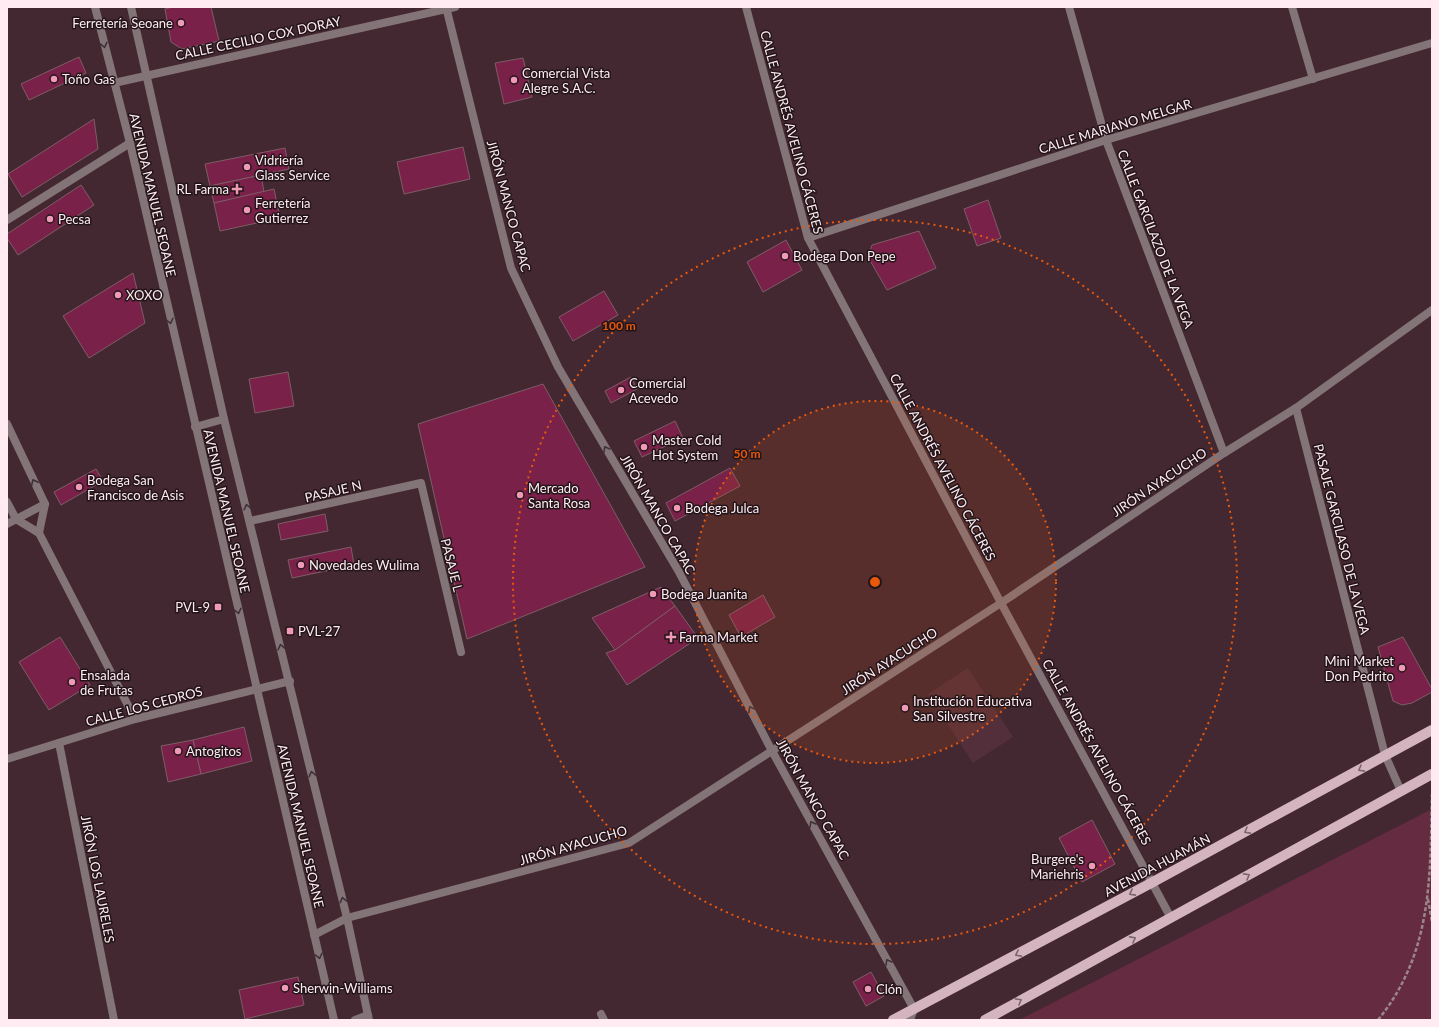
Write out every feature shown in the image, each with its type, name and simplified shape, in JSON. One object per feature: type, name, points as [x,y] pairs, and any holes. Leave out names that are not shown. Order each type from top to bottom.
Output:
[{"type":"main road","name":"AVENIDA HUAMÁN","points":[[893,1020],[1153,882],[1432,730]]},
{"type":"main road","points":[[985,1020],[1432,774]]},
{"type":"street","name":"AVENIDA MANUEL SEOANE","points":[[95,7],[130,143],[334,1020]]},
{"type":"street","name":"AVENIDA MANUEL SEOANE","points":[[131,7],[224,419],[347,918],[368,1017]]},
{"type":"street","name":"CALLE ANDRÉS AVELINO CÁCERES","points":[[746,7],[808,238],[1001,603],[1172,918]]},
{"type":"street","name":"CALLE GARCILAZO DE LA VEGA","points":[[1069,7],[1106,140],[1224,453]]},
{"type":"street","points":[[1292,7],[1313,80]]},
{"type":"street","name":"CALLE CECILIO COX DORAY","points":[[114,82],[449,8]]},
{"type":"street","name":"JIRÓN MANCO CAPAC","points":[[449,8],[511,268],[558,368],[678,572],[772,751],[914,1009]]},
{"type":"street","name":"CALLE MARIANO MELGAR","points":[[808,238],[1106,140],[1313,80],[1432,43]]},
{"type":"street","points":[[7,220],[130,143]]},
{"type":"street","name":"JIRÓN AYACUCHO","points":[[314,935],[347,918],[630,843],[1001,603],[1224,453],[1296,408],[1432,310]]},
{"type":"street","name":"PASAJE GARCILASO DE LA VEGA","points":[[1296,408],[1385,755],[1402,791]]},
{"type":"street","points":[[195,427],[224,419]]},
{"type":"street","points":[[7,424],[45,504],[39,533]]},
{"type":"street","name":"PASAJE N","points":[[250,521],[421,484]]},
{"type":"street","name":"PASAJE L","points":[[421,484],[461,652]]},
{"type":"street","points":[[7,502],[16,519],[39,533],[135,719]]},
{"type":"street","points":[[7,524],[45,504]]},
{"type":"street","name":"CALLE LOS CEDROS","points":[[7,759],[135,719],[290,682]]},
{"type":"street","name":"JIRÓN LOS LAURELES","points":[[59,742],[114,1020]]},
{"type":"street","points":[[910,1020],[914,1009]]},
{"type":"street","points":[[355,1020],[368,1017]]},
{"type":"path","points":[[1378,1020],[1404,980],[1420,940],[1428,895],[1432,790]]},
{"type":"path","points":[[1428,895],[1432,922]]},
{"type":"shaded area","points":[[968,668],[1013,737],[973,763],[928,694]]},
{"type":"shaded area","points":[[1432,809],[1432,1020],[1019,1020]]},
{"type":"building","points":[[173,7],[211,7],[219,41],[182,49],[171,42],[165,9]]},
{"type":"building","name":"Toño Gas","points":[[79,57],[86,73],[29,100],[21,84]]},
{"type":"building","name":"Comercial Vista Alegre S.A.C.","points":[[523,58],[532,97],[504,104],[495,63]]},
{"type":"building","points":[[94,119],[98,149],[22,197],[8,174]]},
{"type":"building","points":[[463,147],[470,179],[404,194],[397,162]]},
{"type":"building","name":"Vidriería Glass Service","points":[[285,148],[289,169],[210,186],[205,164]]},
{"type":"building","name":"RL Farma","points":[[261,175],[264,192],[214,203],[210,186]]},
{"type":"building","name":"Pecsa","points":[[81,185],[94,205],[18,255],[7,238],[7,234]]},
{"type":"building","name":"Ferretería Gutierrez","points":[[274,189],[280,218],[220,231],[214,203]]},
{"type":"building","points":[[988,200],[1001,238],[977,246],[964,209]]},
{"type":"building","points":[[919,231],[936,268],[887,290],[868,257],[872,245]]},
{"type":"building","points":[[786,240],[802,270],[763,292],[747,262]]},
{"type":"building","name":"XOXO","points":[[133,273],[145,323],[89,358],[63,316]]},
{"type":"building","points":[[604,291],[618,315],[573,341],[559,317]]},
{"type":"building","points":[[288,372],[294,406],[255,413],[249,379]]},
{"type":"building","name":"Comercial Acevedo","points":[[631,377],[637,389],[611,403],[605,391]]},
{"type":"building","name":"Mercado Santa Rosa","points":[[543,384],[645,567],[467,639],[418,424]]},
{"type":"building","points":[[675,421],[683,438],[642,457],[634,441]]},
{"type":"building","points":[[730,468],[740,486],[675,521],[666,503]]},
{"type":"building","name":"Bodega San Francisco de Asis","points":[[96,469],[103,481],[61,505],[54,492]]},
{"type":"building","points":[[325,514],[328,531],[281,540],[278,524]]},
{"type":"building","points":[[351,547],[354,565],[292,578],[288,560]]},
{"type":"building","points":[[661,587],[675,606],[615,650],[592,618]]},
{"type":"building","points":[[763,595],[775,617],[741,637],[729,615]]},
{"type":"building","points":[[675,606],[698,638],[627,685],[606,653],[615,650]]},
{"type":"building","points":[[60,637],[90,685],[49,710],[19,662]]},
{"type":"building","name":"Mini Market Don Pedrito","points":[[1403,637],[1432,689],[1432,692],[1412,703],[1402,705],[1393,701],[1378,647]]},
{"type":"building","points":[[244,727],[252,761],[201,774],[193,740]]},
{"type":"building","points":[[193,740],[201,774],[168,782],[161,746]]},
{"type":"building","points":[[1092,820],[1115,864],[1082,882],[1059,838]]},
{"type":"building","name":"Clón","points":[[871,972],[884,996],[866,1006],[853,982]]},
{"type":"building","points":[[298,977],[304,1005],[245,1019],[239,990]]},
{"type":"place","name":"Ferretería Seoane","points":[[181,23]]},
{"type":"place","name":"Toño Gas","points":[[54,79]]},
{"type":"place","name":"Comercial Vista Alegre S.A.C.","points":[[514,80]]},
{"type":"place","name":"Vidriería Glass Service","points":[[247,167]]},
{"type":"place","name":"RL Farma","points":[[237,189]]},
{"type":"place","name":"Ferretería Gutierrez","points":[[247,210]]},
{"type":"place","name":"Pecsa","points":[[50,219]]},
{"type":"place","name":"Bodega Don Pepe","points":[[785,256]]},
{"type":"place","name":"XOXO","points":[[118,295]]},
{"type":"place","name":"Comercial Acevedo","points":[[621,390]]},
{"type":"place","name":"Master Cold Hot System","points":[[644,447]]},
{"type":"place","name":"Bodega San Francisco de Asis","points":[[79,487]]},
{"type":"place","name":"Mercado Santa Rosa","points":[[520,495]]},
{"type":"place","name":"Bodega Julca","points":[[677,508]]},
{"type":"place","name":"Novedades Wulima","points":[[301,565]]},
{"type":"place","name":"Bodega Juanita","points":[[653,594]]},
{"type":"place","name":"PVL-9","points":[[218,607]]},
{"type":"place","name":"PVL-27","points":[[290,631]]},
{"type":"place","name":"Farma Market","points":[[671,637]]},
{"type":"place","name":"Mini Market Don Pedrito","points":[[1402,668]]},
{"type":"place","name":"Ensalada de Frutas","points":[[72,682]]},
{"type":"place","name":"Institución Educativa San Silvestre","points":[[905,708]]},
{"type":"place","name":"Antogitos","points":[[178,751]]},
{"type":"place","name":"Burgere's Mariehris","points":[[1092,866]]},
{"type":"place","name":"Sherwin-Williams","points":[[285,988]]},
{"type":"place","name":"Clón","points":[[868,989]]}]
